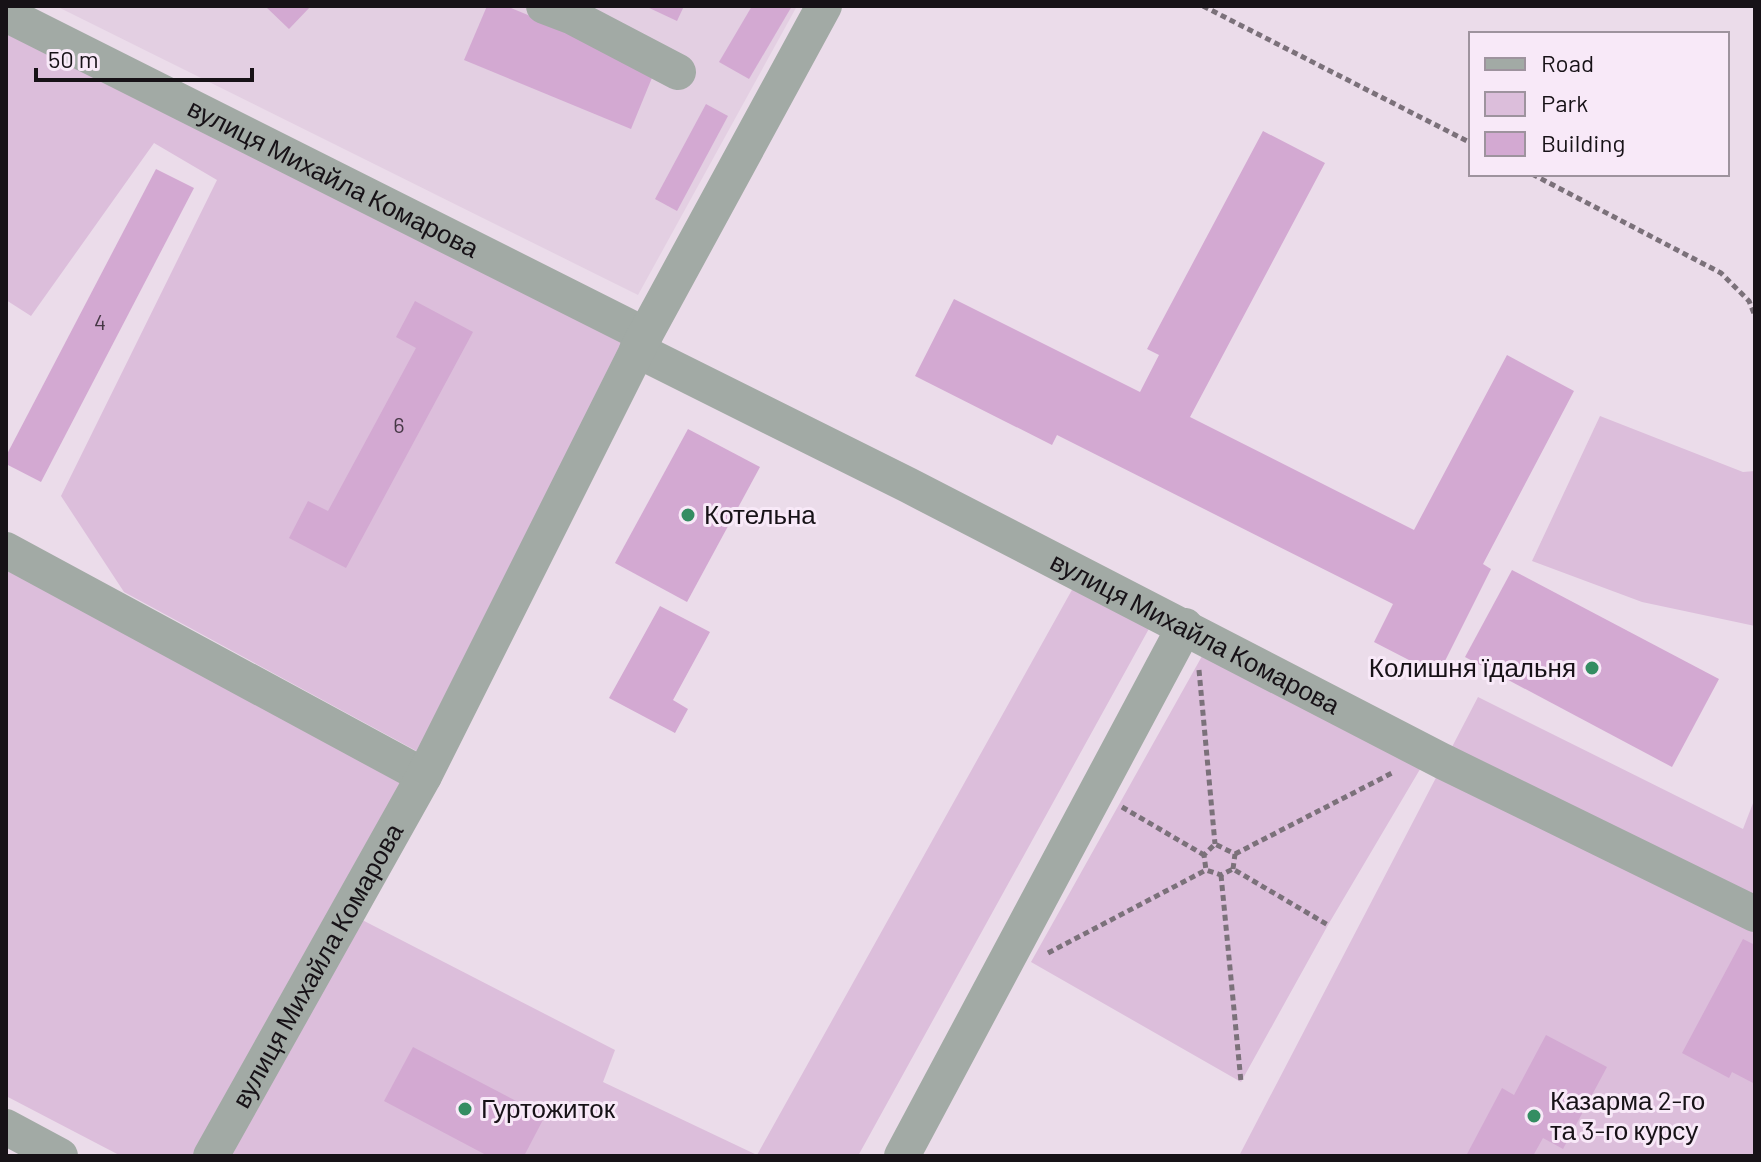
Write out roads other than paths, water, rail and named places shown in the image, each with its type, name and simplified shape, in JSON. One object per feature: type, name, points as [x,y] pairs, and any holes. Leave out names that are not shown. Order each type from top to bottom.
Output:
[{"type":"street","points":[[544,6],[573,17],[678,72]]},
{"type":"street","points":[[641,342],[824,6]]},
{"type":"street","name":"вулиця Михайла Комарова","points":[[6,14],[1429,754],[1755,914]]},
{"type":"street","name":"вулиця Михайла Комарова","points":[[211,1156],[424,776],[641,342]]},
{"type":"street","points":[[6,550],[424,776]]},
{"type":"street","points":[[902,1156],[1095,791],[1190,629]]},
{"type":"street","points":[[8,1128],[60,1156]]},
{"type":"place","name":"Котельна","points":[[688,515]]},
{"type":"place","name":"Колишня їдальня","points":[[1592,668]]},
{"type":"place","name":"Гуртожиток","points":[[465,1109]]},
{"type":"place","name":"Казарма 2-го та 3-го курсу","points":[[1534,1116]]}]
